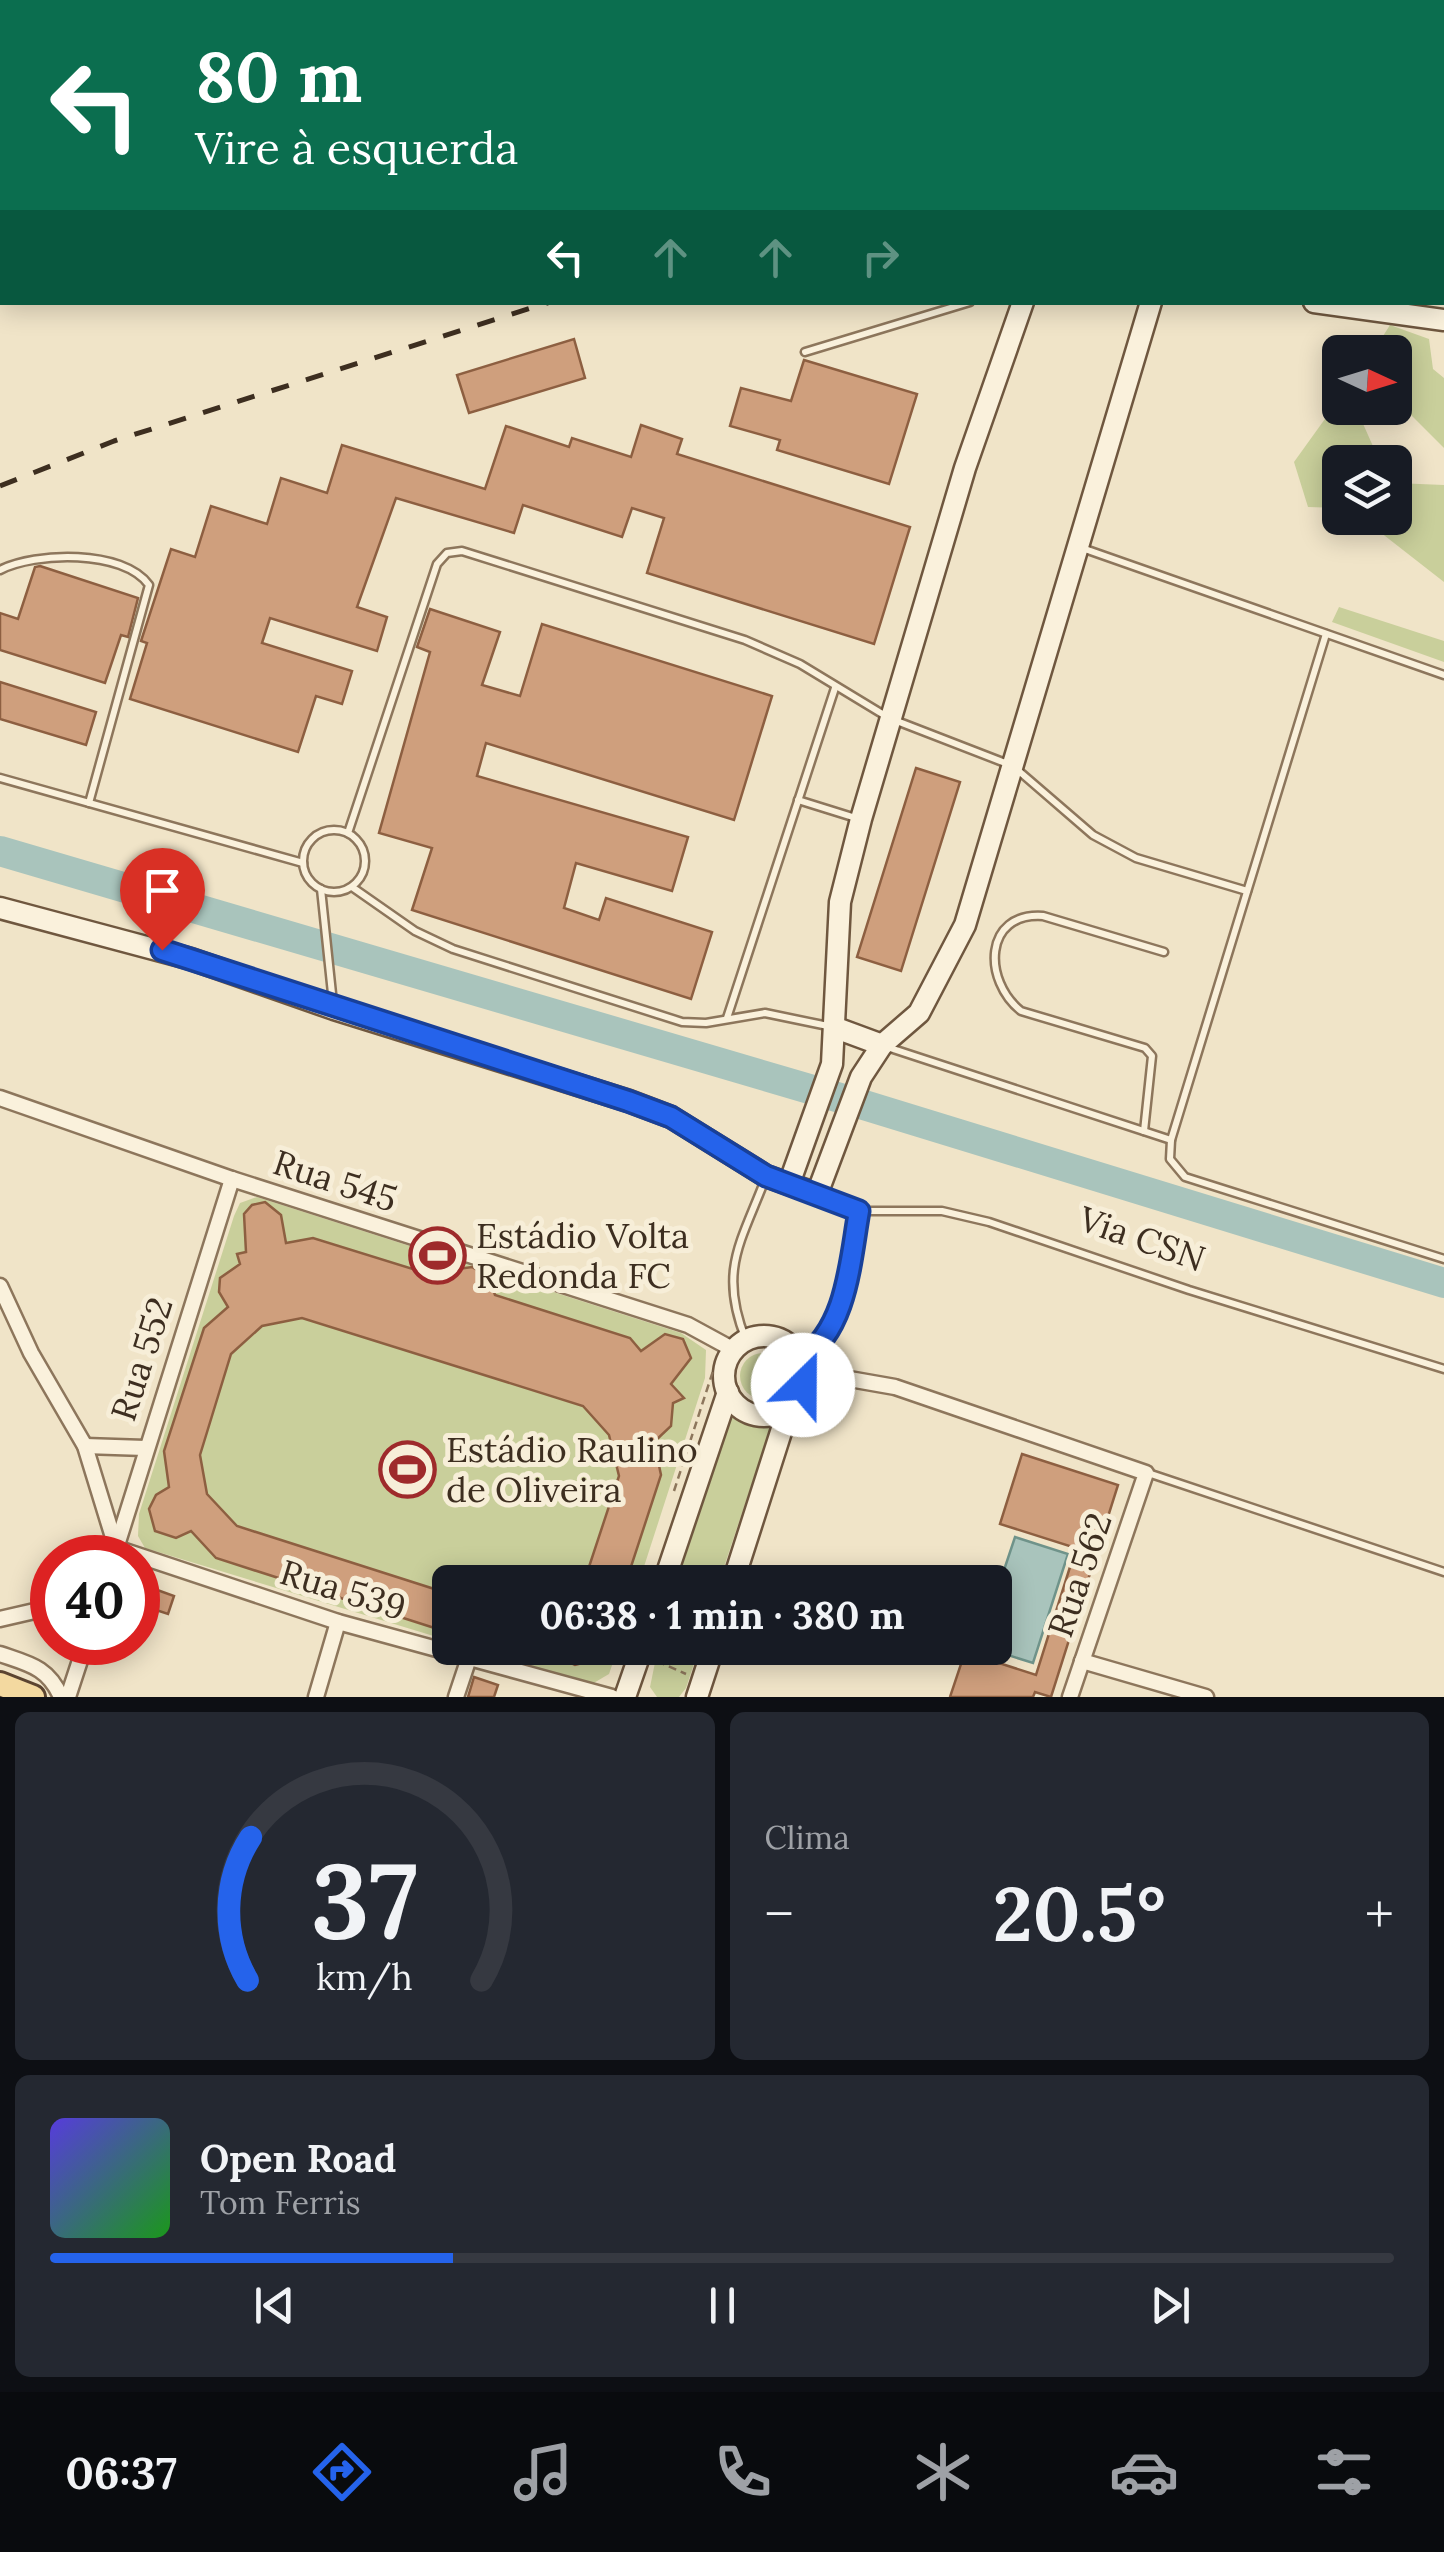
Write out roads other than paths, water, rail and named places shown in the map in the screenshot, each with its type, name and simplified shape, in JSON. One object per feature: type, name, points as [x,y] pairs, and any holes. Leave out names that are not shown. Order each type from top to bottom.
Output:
[{"type":"main road","points":[[0,1684],[33,1697]]},
{"type":"street","points":[[790,1184],[832,1064],[836,1028],[833,974],[840,902],[860,819],[966,468],[1021,305]]},
{"type":"street","points":[[0,908],[332,998],[671,1117],[766,1176],[816,1194],[861,1076],[882,1045],[919,1013],[946,968],[985,867],[1076,546],[1150,305]]},
{"type":"street","points":[[1336,305],[1444,320]]},
{"type":"street","points":[[836,1028],[882,1045]]},
{"type":"street","name":"Rua 545","points":[[0,1098],[232,1180],[688,1324],[740,1345]]},
{"type":"street","name":"Rua 545","points":[[0,1110],[29,1111]]},
{"type":"street","name":"Rua 552","points":[[119,1535],[232,1180]]},
{"type":"street","points":[[0,1286],[31,1353],[86,1446],[109,1535]]},
{"type":"street","points":[[738,1565],[789,1407],[803,1385],[802,1365],[784,1340],[758,1336],[740,1345],[725,1370],[728,1392],[734,1402],[755,1415],[778,1414],[789,1407]]},
{"type":"street","points":[[802,1365],[895,1387],[1146,1473]]},
{"type":"street","points":[[670,1565],[728,1392]]},
{"type":"street","points":[[86,1446],[145,1448]]},
{"type":"street","name":"Rua 562","points":[[1070,1697],[1146,1473]]},
{"type":"street","name":"Rua 539","points":[[160,1567],[432,1648]]},
{"type":"street","points":[[0,1619],[30,1612]]},
{"type":"street","points":[[316,1697],[338,1622]]},
{"type":"street","points":[[0,1654],[40,1667],[65,1697]]},
{"type":"street","points":[[1082,1661],[1206,1697]]},
{"type":"street","points":[[65,1697],[77,1665]]},
{"type":"street","points":[[456,1697],[467,1665]]},
{"type":"street","name":"Rua 539","points":[[495,1665],[612,1697]]},
{"type":"street","points":[[625,1697],[636,1665]]},
{"type":"street","points":[[699,1689],[707,1665]]},
{"type":"lane","points":[[806,352],[960,305]]},
{"type":"lane","points":[[1076,546],[1444,675]]},
{"type":"lane","points":[[348,833],[438,564],[446,553],[462,550],[745,640],[800,664],[890,718],[1013,766],[1093,835],[1136,858],[1247,891]]},
{"type":"lane","points":[[0,570],[45,555],[87,558],[135,572],[149,584],[89,803]]},
{"type":"lane","points":[[1326,634],[1170,1140],[1170,1159],[1185,1177],[1444,1259]]},
{"type":"lane","points":[[727,1019],[835,688]]},
{"type":"lane","points":[[0,778],[303,863]]},
{"type":"lane","points":[[798,800],[860,819]]},
{"type":"lane","points":[[337,830],[348,833],[362,848],[365,859],[359,880],[352,887],[331,892],[320,889],[312,883],[303,863],[304,853],[317,836],[337,830]]},
{"type":"lane","points":[[352,887],[415,931],[453,949],[682,1022],[727,1019],[747,1013],[782,1014],[836,1028]]},
{"type":"lane","points":[[320,889],[332,998]]},
{"type":"lane","points":[[1144,1131],[1152,1056],[1144,1048],[1021,1011],[1005,998],[996,982],[996,954],[1002,932],[1012,919],[1026,915],[1043,916],[1164,952]]},
{"type":"lane","points":[[882,1045],[1170,1140]]},
{"type":"lane","points":[[740,1345],[731,1304],[731,1279],[766,1176]]},
{"type":"lane","name":"Via CSN","points":[[816,1194],[859,1211],[942,1212],[989,1222],[1189,1290],[1444,1369]]},
{"type":"lane","points":[[802,1365],[828,1336],[836,1316],[859,1211]]},
{"type":"lane","points":[[1146,1473],[1444,1572]]},
{"type":"water","points":[[1015,1537],[1068,1554],[1033,1663],[1012,1656],[1012,1565],[1006,1565]]},
{"type":"waterway","points":[[0,851],[864,1105],[1444,1283]]},
{"type":"railway","points":[[0,486],[114,441],[541,305]]},
{"type":"place","name":"Estádio Volta Redonda FC","points":[[437,1256]]},
{"type":"place","name":"Estádio Raulino de Oliveira","points":[[407,1470]]}]
